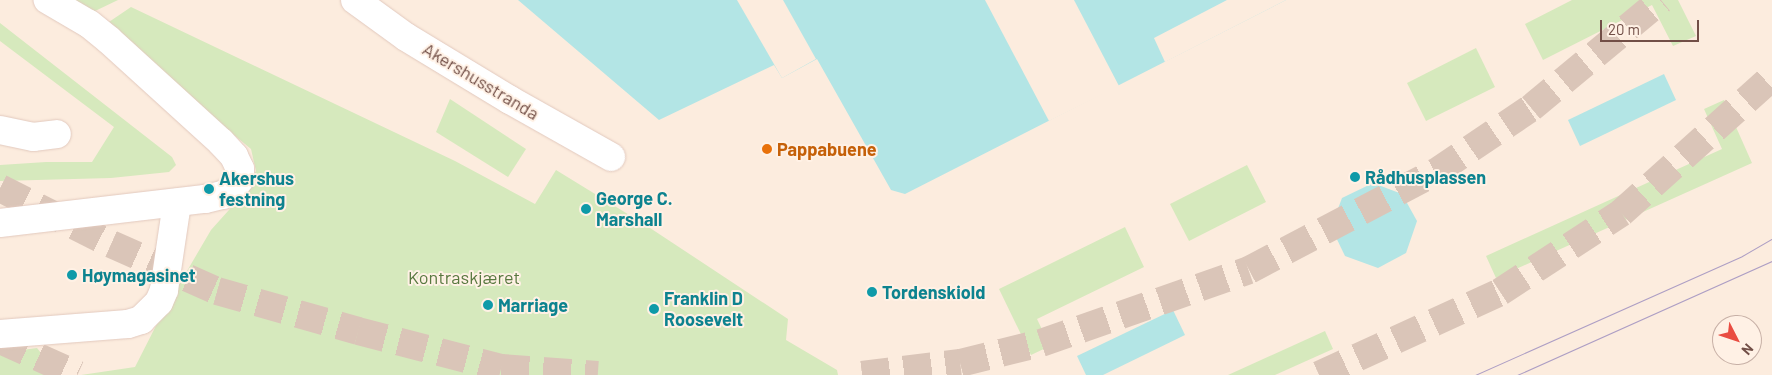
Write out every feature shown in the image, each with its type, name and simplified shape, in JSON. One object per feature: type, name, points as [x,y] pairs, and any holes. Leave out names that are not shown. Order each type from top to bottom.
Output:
[{"type":"street","points":[[0,223],[177,203],[223,195],[233,188],[240,179],[240,169],[234,156],[109,40],[89,24],[48,0]]},
{"type":"street","name":"Akershusstranda","points":[[354,0],[406,37],[510,100],[612,157]]},
{"type":"street","points":[[0,130],[33,137],[57,134]]},
{"type":"street","points":[[0,334],[128,324],[141,320],[158,302],[164,290],[177,203]]},
{"type":"green space","points":[[67,0],[118,0],[93,12]]},
{"type":"green space","points":[[1572,0],[1678,0],[1696,36],[1673,46],[1652,5],[1543,60],[1525,24]]},
{"type":"green space","name":"Kontraskjæret","points":[[131,7],[455,161],[535,204],[556,170],[644,224],[788,319],[786,340],[837,370],[838,375],[81,375],[135,367],[163,312],[211,230],[237,201],[256,171],[251,149],[103,26]]},
{"type":"green space","points":[[0,23],[172,157],[176,165],[169,172],[111,178],[0,181],[0,165],[92,162],[114,127],[0,41]]},
{"type":"green space","points":[[1476,48],[1495,87],[1426,121],[1407,83]]},
{"type":"green space","points":[[450,99],[526,149],[508,177],[436,132]]},
{"type":"green space","points":[[1724,100],[1752,163],[1496,278],[1486,256],[1722,149],[1704,109]]},
{"type":"green space","points":[[1247,165],[1266,202],[1189,241],[1170,204]]},
{"type":"green space","points":[[1125,227],[1144,267],[1037,319],[1050,346],[1031,355],[999,289]]},
{"type":"green space","points":[[1325,331],[1333,349],[1275,375],[1228,375]]},
{"type":"green space","points":[[37,348],[59,375],[0,375],[0,353]]},
{"type":"water","points":[[518,0],[1286,0],[905,194],[891,190],[817,59],[782,78],[774,65],[659,120]]},
{"type":"water","points":[[1664,74],[1676,100],[1580,146],[1568,120]]},
{"type":"water","points":[[1373,183],[1402,194],[1417,221],[1406,253],[1378,268],[1345,256],[1331,227],[1342,198]]},
{"type":"water","points":[[1173,310],[1185,335],[1103,375],[1086,375],[1077,356]]},
{"type":"pier","points":[[737,0],[783,0],[816,59],[782,78]]},
{"type":"pier","points":[[985,0],[1074,0],[1119,86],[1049,121]]},
{"type":"pier","points":[[1227,0],[1286,0],[1165,62],[1154,38]]},
{"type":"tunnel","points":[[862,375],[960,363],[1041,343],[1249,270],[1436,172],[1531,108],[1661,0]]},
{"type":"tunnel","points":[[1319,375],[1500,292],[1621,213],[1772,77]]},
{"type":"tunnel","points":[[0,188],[111,244],[217,291],[358,331],[501,368],[598,375]]},
{"type":"tunnel","points":[[0,340],[78,375]]},
{"type":"tram line","points":[[1475,375],[1742,256],[1772,239]]},
{"type":"tram line","points":[[1517,375],[1772,261]]},
{"type":"place","name":"Pappabuene","points":[[767,149]]},
{"type":"place","name":"Rådhusplassen","points":[[1355,177]]},
{"type":"place","name":"Akershus festning","points":[[209,189]]},
{"type":"place","name":"George C. Marshall","points":[[586,209]]},
{"type":"place","name":"Høymagasinet","points":[[72,275]]},
{"type":"place","name":"Tordenskiold","points":[[872,292]]},
{"type":"place","name":"Marriage","points":[[488,305]]},
{"type":"place","name":"Franklin D Roosevelt","points":[[654,309]]}]
